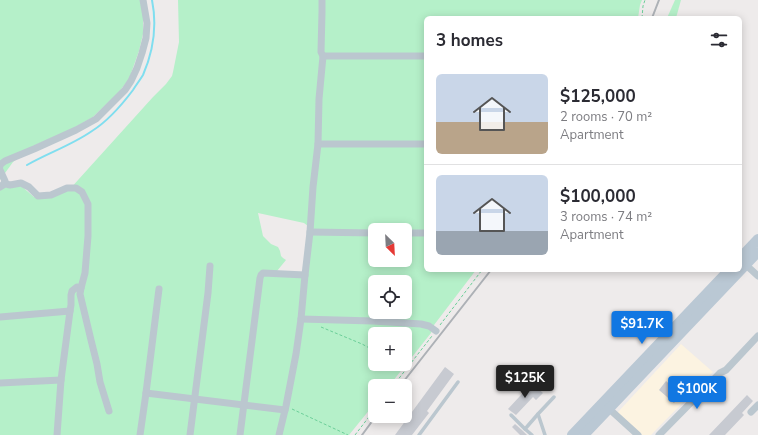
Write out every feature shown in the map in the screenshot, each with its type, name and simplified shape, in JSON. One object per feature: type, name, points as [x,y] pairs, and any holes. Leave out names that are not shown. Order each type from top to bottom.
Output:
[{"type":"main road","points":[[743,261],[758,239]]},
{"type":"main road","points":[[743,261],[758,252]]},
{"type":"main road","points":[[584,435],[606,406],[727,272]]},
{"type":"main road","points":[[572,435],[606,406],[733,272]]},
{"type":"street","points":[[108,411],[80,294],[85,273],[88,236],[88,204],[82,192],[76,188],[67,188],[51,195],[38,196],[30,187],[21,183],[10,186],[3,184],[0,169],[1,164],[5,161],[76,130],[96,119],[124,90],[131,81],[137,68],[146,38],[147,24],[143,0]]},
{"type":"street","points":[[279,435],[286,408],[302,318],[318,144],[319,99],[323,56],[321,52],[322,0]]},
{"type":"street","points":[[323,56],[424,56]]},
{"type":"street","points":[[318,144],[424,144]]},
{"type":"street","points":[[310,232],[368,233]]},
{"type":"street","points":[[412,233],[424,233]]},
{"type":"street","points":[[743,261],[758,276]]},
{"type":"street","points":[[190,435],[210,266]]},
{"type":"street","points":[[240,435],[261,275],[263,273],[305,275]]},
{"type":"street","points":[[57,435],[61,380],[71,295],[72,291],[78,287],[81,288]]},
{"type":"street","points":[[140,435],[159,289]]},
{"type":"street","points":[[0,317],[70,311]]},
{"type":"street","points":[[302,318],[373,320],[421,324],[429,326],[436,331]]},
{"type":"street","points":[[720,373],[722,367],[758,329]]},
{"type":"street","points":[[659,435],[720,373],[726,370],[758,336]]},
{"type":"street","points":[[0,383],[61,380]]},
{"type":"street","points":[[146,393],[244,405],[286,408]]},
{"type":"street","points":[[751,412],[758,405]]},
{"type":"street","points":[[606,406],[638,435]]},
{"type":"lane","points":[[419,435],[458,382]]},
{"type":"lane","points":[[526,429],[554,397]]},
{"type":"lane","points":[[538,414],[545,435]]},
{"type":"lane","points":[[511,415],[532,435]]},
{"type":"path","points":[[642,16],[643,6],[646,0]]},
{"type":"path","points":[[321,327],[368,347]]},
{"type":"path","points":[[286,408],[348,435]]},
{"type":"path","points":[[354,435],[368,418]]},
{"type":"shaded area","points":[[681,344],[713,372],[651,435],[642,435],[617,413]]},
{"type":"green space","points":[[0,0],[141,0],[143,11],[143,34],[139,51],[129,79],[119,92],[93,117],[72,129],[33,146],[13,162],[0,180]]},
{"type":"green space","points":[[178,0],[320,0],[320,55],[311,227],[324,0],[642,0],[638,16],[424,16],[424,272],[474,272],[434,325],[431,333],[412,357],[412,327],[368,327],[368,371],[401,371],[395,379],[368,379],[368,412],[349,435],[0,435],[0,189],[19,184],[34,197],[69,190],[172,76],[179,42]],"holes":[[[258,213],[304,223],[308,226],[303,273],[277,271],[286,260],[281,256],[278,247],[271,244],[263,236]]]},
{"type":"green space","points":[[675,0],[681,0],[677,16],[668,16]]},
{"type":"building","points":[[445,367],[454,374],[427,411],[429,413],[412,435],[395,435],[404,423],[412,423],[412,412]]},
{"type":"building","points":[[666,381],[681,394],[674,403],[659,390]]},
{"type":"building","points":[[532,383],[543,393],[536,400],[533,397],[516,415],[508,409]]},
{"type":"building","points":[[747,395],[753,401],[742,413],[744,415],[725,435],[709,435]]},
{"type":"building","points":[[515,424],[527,435],[520,435],[512,427]]},
{"type":"waterway","points":[[27,165],[76,141],[98,127],[124,102],[143,75],[152,48],[154,29],[152,0]]},
{"type":"railway","points":[[653,16],[659,0]]},
{"type":"railway","points":[[405,379],[489,272]]},
{"type":"railway","points":[[362,435],[371,423]]}]
